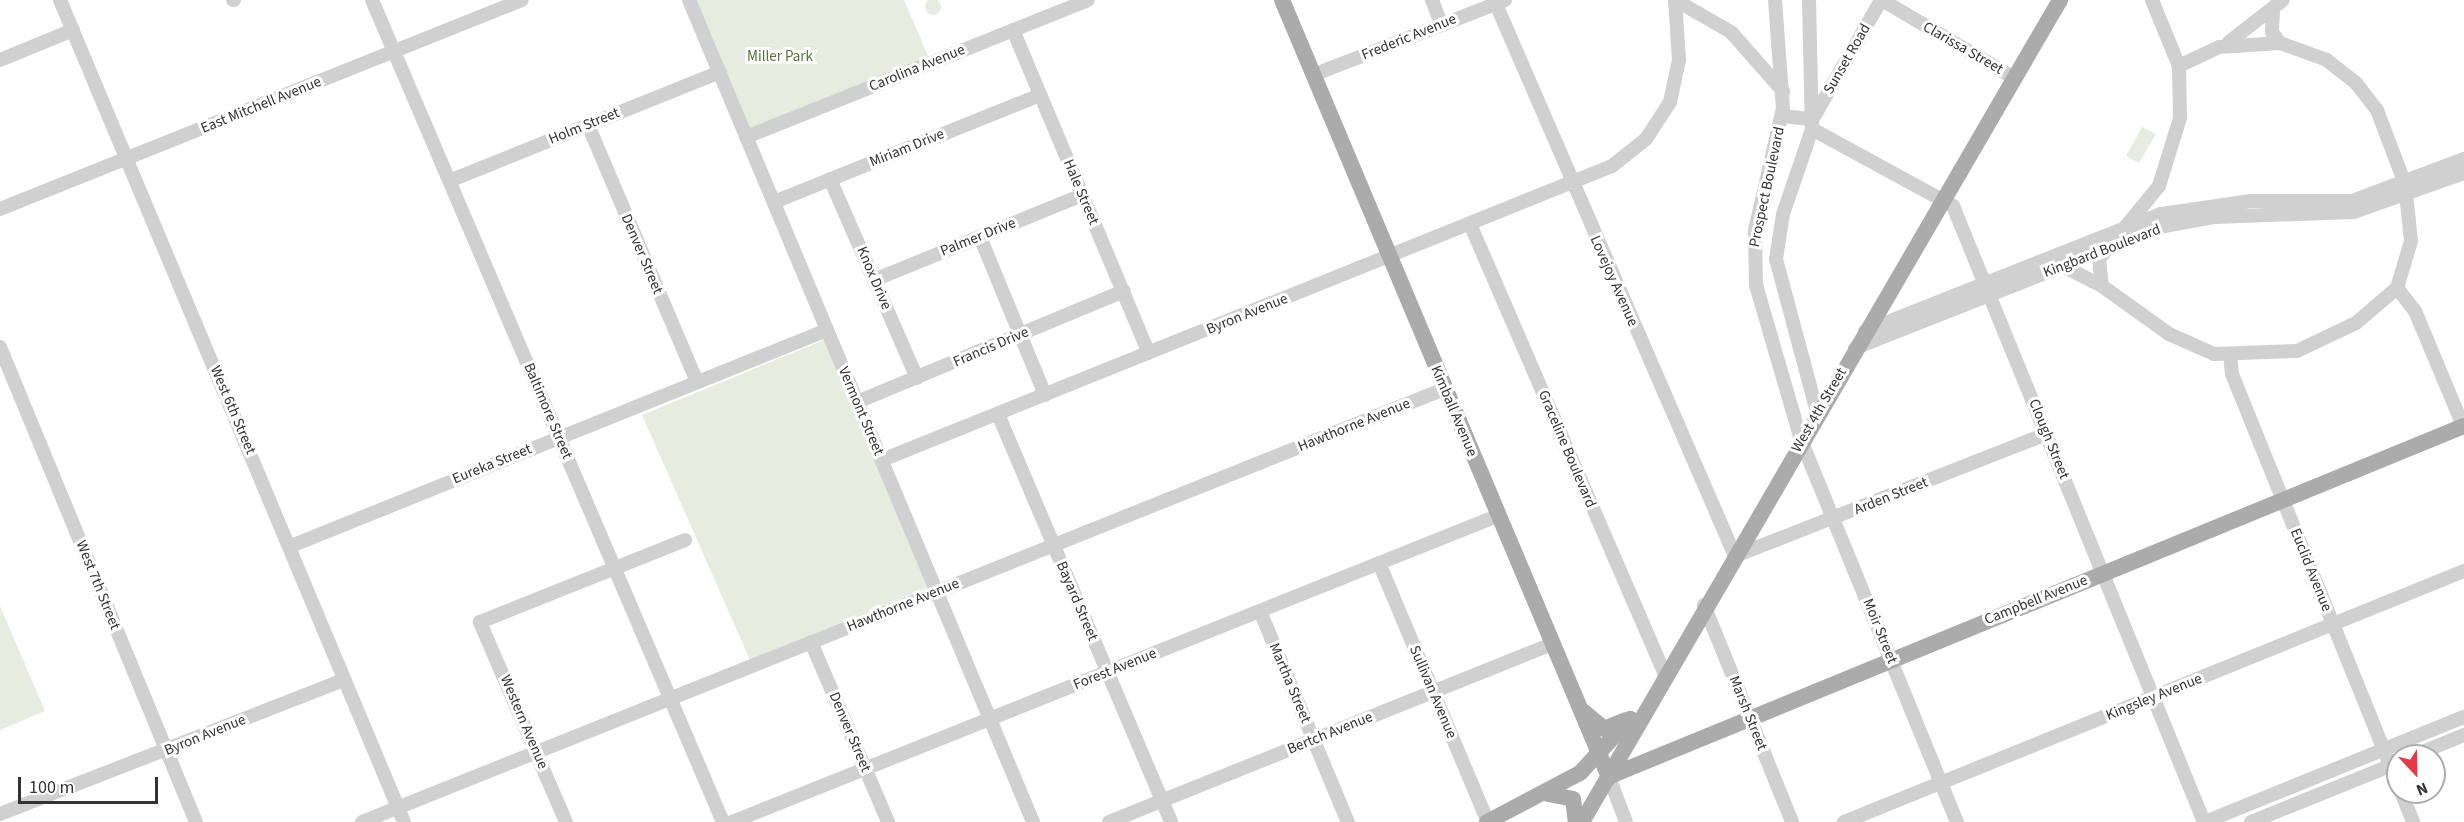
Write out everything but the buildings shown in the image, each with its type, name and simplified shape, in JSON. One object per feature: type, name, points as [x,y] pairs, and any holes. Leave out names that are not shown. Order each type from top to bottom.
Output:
[{"type":"main road","name":"Kimball Avenue","points":[[1281,0],[1609,777]]},
{"type":"main road","name":"West 4th Street","points":[[1582,822],[1609,777],[1664,673],[1735,556],[1854,348],[1943,202],[2060,0]]},
{"type":"main road","name":"Campbell Avenue","points":[[1609,777],[1749,716],[2464,427]]},
{"type":"main road","points":[[1487,822],[1548,794],[1600,757],[1664,673]]},
{"type":"main road","points":[[1575,700],[1604,729],[1618,726],[1634,714]]},
{"type":"main road","points":[[1548,794],[1573,799],[1576,822]]},
{"type":"street","name":"West 6th Street","points":[[60,0],[291,546],[343,680],[404,822]]},
{"type":"street","name":"Baltimore Street","points":[[372,0],[723,822]]},
{"type":"street","name":"East Mitchell Avenue","points":[[0,209],[522,0]]},
{"type":"street","name":"Vermont Street","points":[[689,0],[1033,822]]},
{"type":"street","name":"Carolina Avenue","points":[[746,136],[1088,0]]},
{"type":"street","points":[[1432,0],[1441,24]]},
{"type":"street","points":[[1675,0],[1731,32],[1784,91]]},
{"type":"street","name":"Byron Avenue","points":[[882,460],[1612,166],[1646,139],[1670,102],[1679,60],[1675,0]]},
{"type":"street","name":"Prospect Boulevard","points":[[1775,0],[1784,91],[1782,116],[1752,256],[1801,440]]},
{"type":"street","name":"Prospect Boulevard","points":[[1809,0],[1813,122],[1783,214],[1776,259],[1817,412]]},
{"type":"street","name":"Sunset Road","points":[[1813,122],[1882,0]]},
{"type":"street","name":"Clarissa Street","points":[[1882,0],[2014,78]]},
{"type":"street","points":[[2102,286],[2097,272],[2104,250],[2157,189],[2180,118],[2179,66],[2152,0]]},
{"type":"street","points":[[2179,66],[2219,47],[2273,11],[2283,0]]},
{"type":"street","name":"Frederic Avenue","points":[[1313,75],[1500,2]]},
{"type":"street","name":"Lovejoy Avenue","points":[[1500,2],[1571,183],[1735,556]]},
{"type":"street","points":[[2273,11],[2272,32],[2280,43]]},
{"type":"street","points":[[0,60],[73,30]]},
{"type":"street","name":"Hale Street","points":[[1013,30],[1149,353]]},
{"type":"street","points":[[2065,267],[2102,286],[2169,334],[2200,350],[2230,355],[2278,354],[2312,346],[2356,323],[2397,288],[2411,241],[2406,190],[2386,125],[2356,82],[2327,60],[2280,43],[2219,47]]},
{"type":"street","name":"Holm Street","points":[[449,181],[720,72]]},
{"type":"street","name":"Miriam Drive","points":[[774,202],[1040,95]]},
{"type":"street","points":[[1782,116],[1813,122]]},
{"type":"street","name":"Clough Street","points":[[1813,122],[1953,206],[2205,822]]},
{"type":"street","name":"Denver Street","points":[[588,125],[696,382]]},
{"type":"street","name":"Kingbard Boulevard","points":[[1854,348],[2057,259],[2121,228],[2174,212],[2251,201],[2335,203],[2406,190],[2464,159]]},
{"type":"street","name":"Kingbard Boulevard","points":[[1864,331],[1988,289],[2065,267],[2104,250],[2186,222],[2336,214],[2464,173]]},
{"type":"street","name":"Knox Drive","points":[[830,179],[917,378]]},
{"type":"street","points":[[2157,189],[2162,207],[2174,212]]},
{"type":"street","name":"Palmer Drive","points":[[874,280],[1082,195]]},
{"type":"street","name":"Graceline Boulevard","points":[[1470,224],[1664,673]]},
{"type":"street","points":[[980,237],[1045,395]]},
{"type":"street","points":[[2397,288],[2415,311],[2464,427]]},
{"type":"street","name":"Francis Drive","points":[[857,402],[1124,291]]},
{"type":"street","name":"Eureka Street","points":[[291,546],[827,330]]},
{"type":"street","name":"West 7th Street","points":[[0,348],[196,822]]},
{"type":"street","name":"Euclid Avenue","points":[[2230,355],[2232,374],[2386,753]]},
{"type":"street","name":"Hawthorne Avenue","points":[[362,822],[1444,389]]},
{"type":"street","name":"Bayard Street","points":[[998,414],[1171,822]]},
{"type":"street","name":"Arden Street","points":[[1735,556],[2047,434]]},
{"type":"street","name":"Moir Street","points":[[1801,440],[1957,822]]},
{"type":"street","name":"Forest Avenue","points":[[732,822],[1497,516]]},
{"type":"street","points":[[616,567],[685,540]]},
{"type":"street","name":"Sullivan Avenue","points":[[1379,563],[1487,822]]},
{"type":"street","name":"Western Avenue","points":[[566,822],[480,622],[616,567]]},
{"type":"street","name":"Kingsley Avenue","points":[[1844,822],[2464,571]]},
{"type":"street","name":"Marsh Street","points":[[1704,605],[1791,822]]},
{"type":"street","name":"Martha Street","points":[[1260,611],[1348,822]]},
{"type":"street","name":"Denver Street","points":[[811,642],[888,822]]},
{"type":"street","name":"Bertch Avenue","points":[[1109,822],[1551,644]]},
{"type":"street","name":"Byron Avenue","points":[[7,816],[343,680]]},
{"type":"street","points":[[2205,822],[2464,717]]},
{"type":"street","points":[[2442,744],[2464,735]]},
{"type":"street","points":[[2252,822],[2386,767]]},
{"type":"street","name":"Kimball Avenue","points":[[1609,777],[1626,822]]},
{"type":"street","points":[[2406,804],[2414,822]]},
{"type":"green space","points":[[933,-1],[941,7],[933,15],[925,7]]},
{"type":"green space","name":"Miller Park","points":[[695,0],[904,0],[929,58],[748,131]]},
{"type":"green space","points":[[2142,127],[2156,134],[2139,163],[2126,156]]},
{"type":"green space","points":[[824,340],[928,587],[750,660],[642,415]]},
{"type":"green space","points":[[0,606],[45,711],[0,730]]}]
